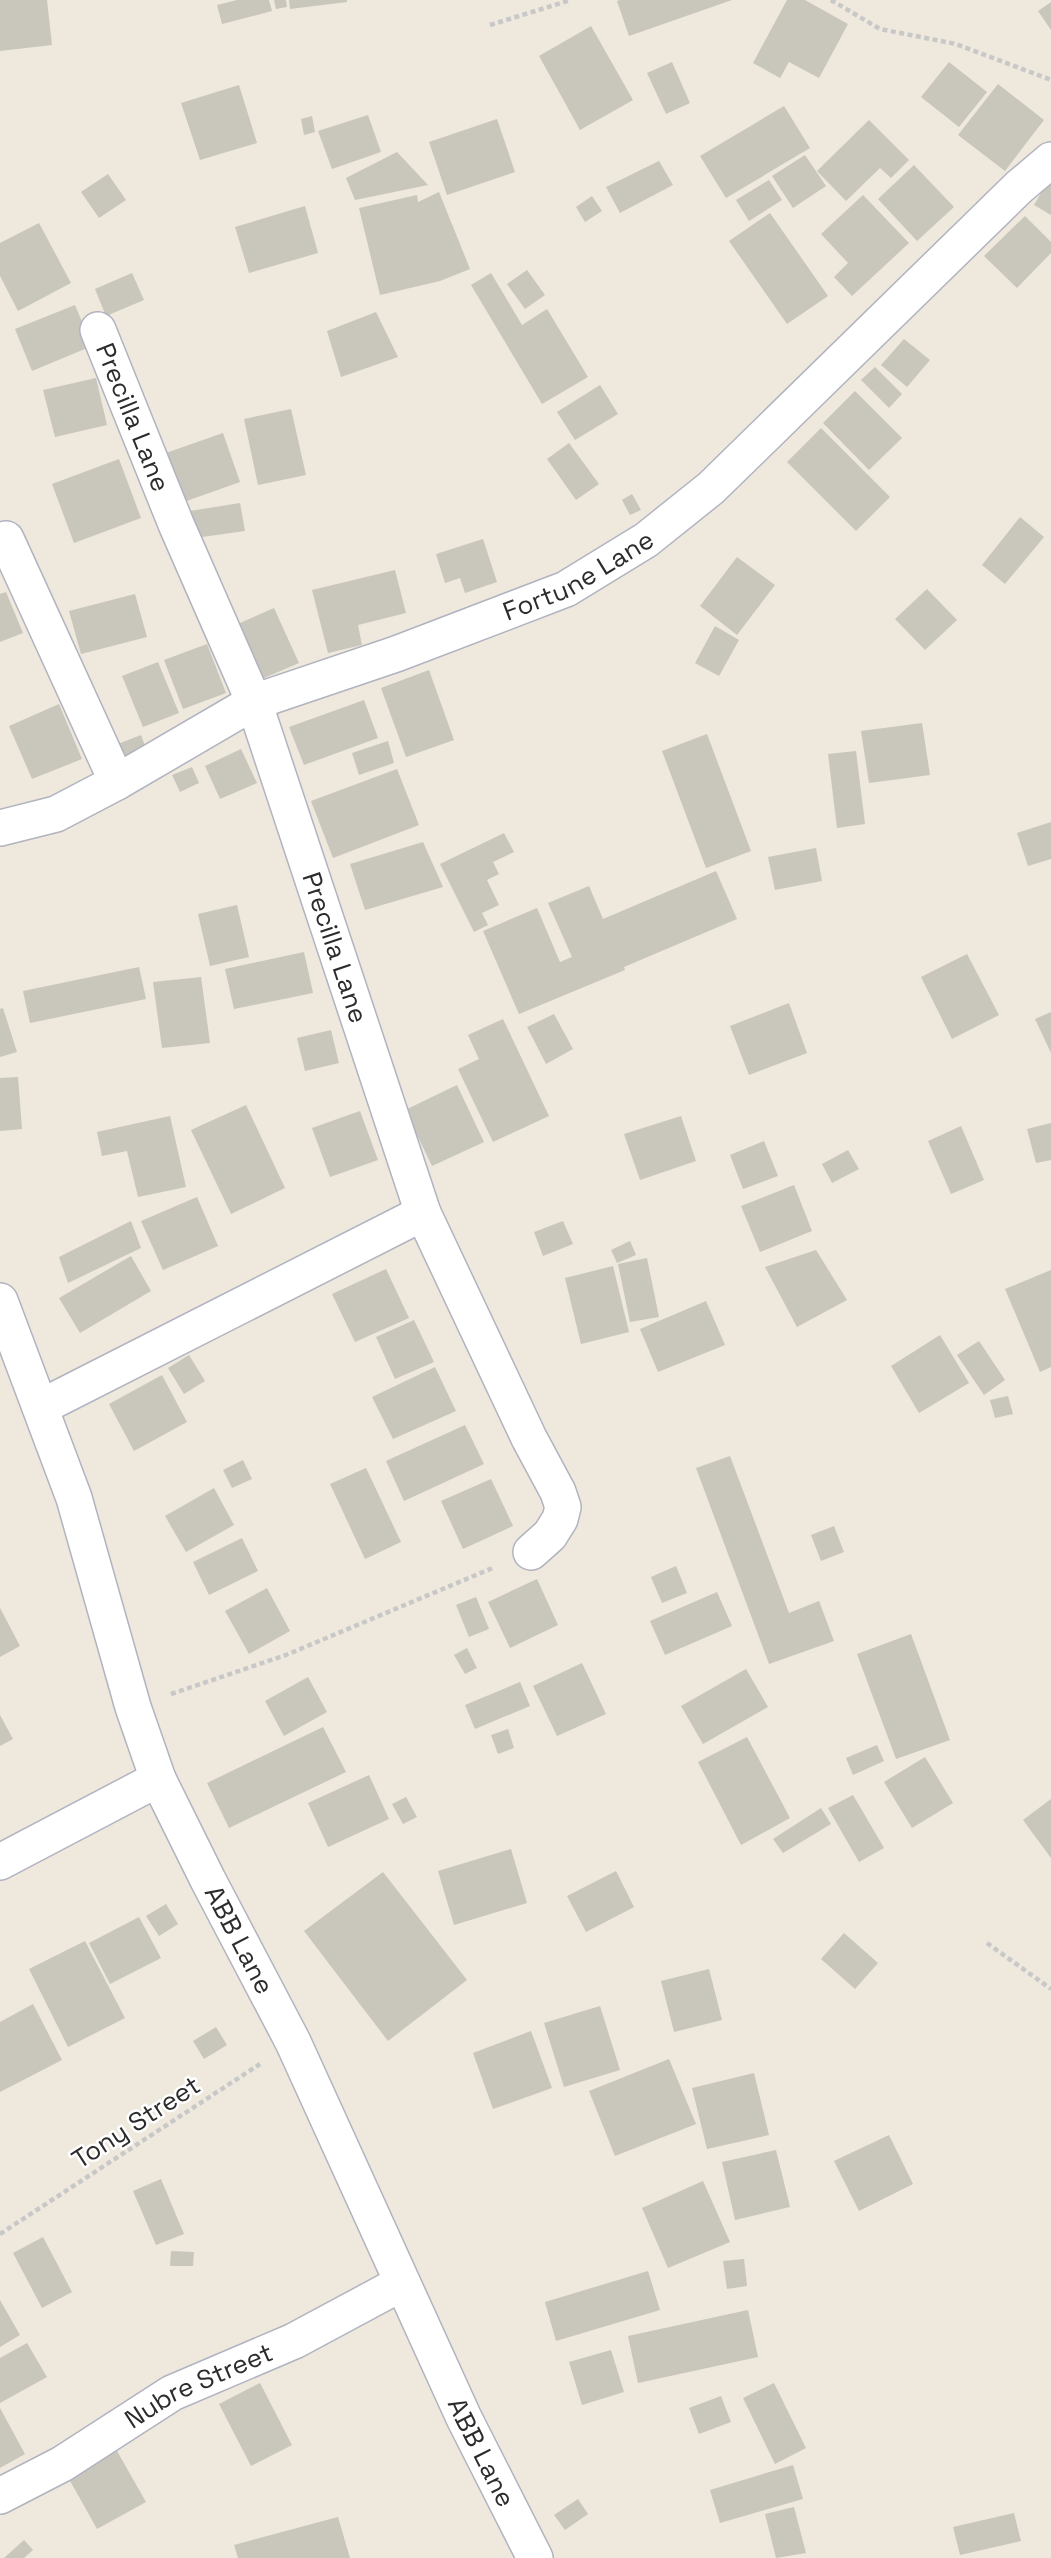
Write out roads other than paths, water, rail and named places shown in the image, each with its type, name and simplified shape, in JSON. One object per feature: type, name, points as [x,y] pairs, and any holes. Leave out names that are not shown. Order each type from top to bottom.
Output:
[{"type":"street","name":"Fortune Lane","points":[[0,828],[56,814],[117,782],[254,702],[396,654],[566,589],[646,540],[711,488],[1019,187],[1051,160]]},
{"type":"street","name":"Precilla Lane","points":[[98,330],[176,524],[254,702],[423,1213],[529,1438],[558,1492],[563,1507],[560,1520],[550,1535],[531,1552]]},
{"type":"street","points":[[6,539],[117,782]]},
{"type":"street","points":[[41,1407],[423,1213]]},
{"type":"street","name":"ABB Lane","points":[[0,1301],[74,1498],[133,1707],[158,1779],[293,2042],[464,2418],[536,2558]]},
{"type":"street","points":[[0,1862],[158,1779]]},
{"type":"street","name":"Nubre Street","points":[[0,2496],[62,2464],[172,2393],[294,2341],[402,2283]]}]
